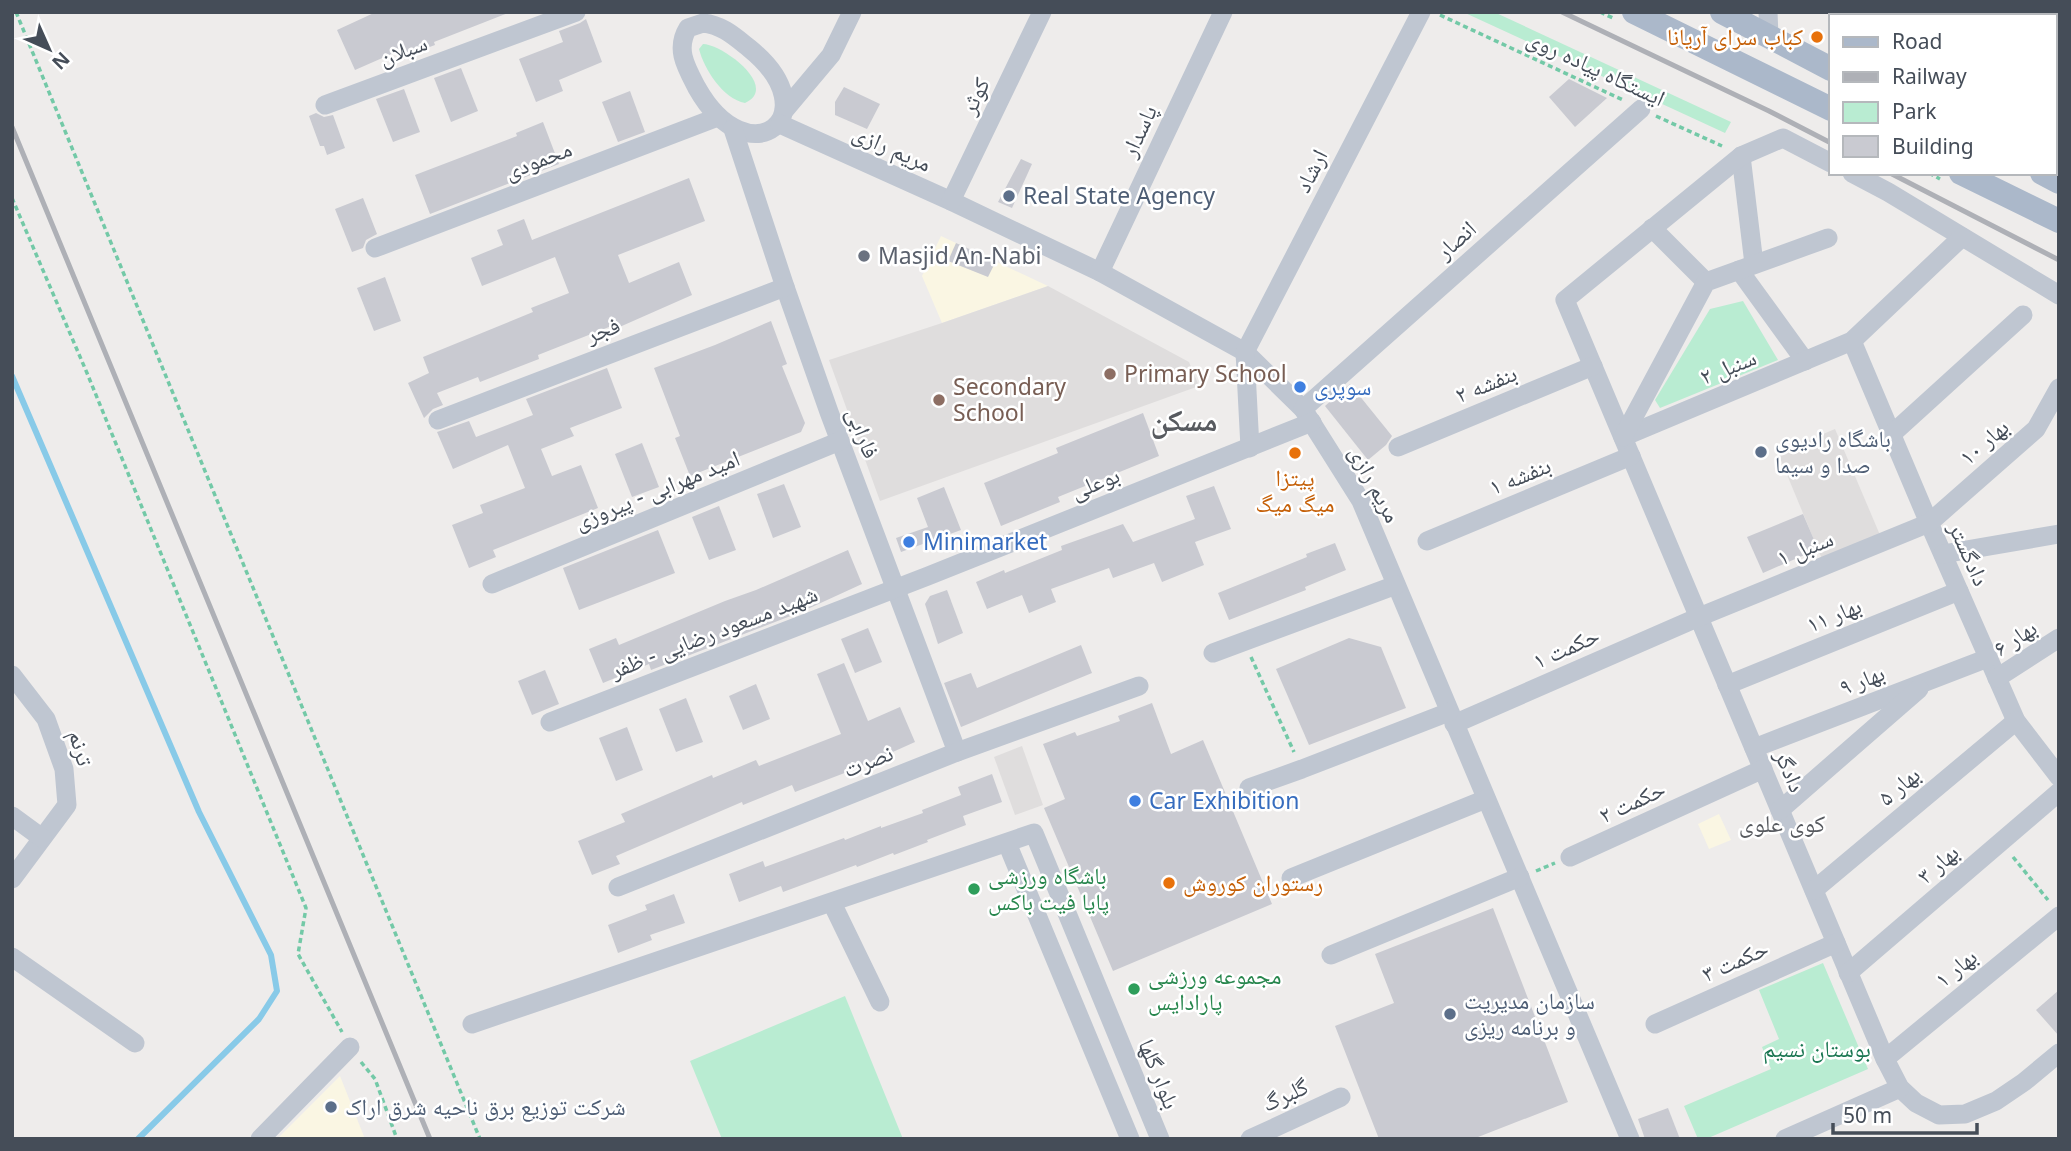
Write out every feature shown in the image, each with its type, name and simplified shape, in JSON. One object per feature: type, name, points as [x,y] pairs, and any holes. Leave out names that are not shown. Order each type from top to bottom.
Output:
[{"type":"main road","points":[[1634,12],[1829,108]]},
{"type":"main road","points":[[1722,12],[1769,24],[1829,68]]},
{"type":"main road","points":[[1965,175],[2059,221]]},
{"type":"street","name":"سبلان","points":[[325,105],[576,12]]},
{"type":"street","points":[[726,123],[759,134],[765,133],[782,118],[831,55],[852,12]]},
{"type":"street","name":"کوثر","points":[[951,201],[1042,12]]},
{"type":"street","name":"پاسدار","points":[[1100,272],[1223,12]]},
{"type":"street","name":"ارشاد","points":[[1245,352],[1421,12]]},
{"type":"street","points":[[685,20],[715,24],[752,51],[771,70],[780,83],[783,96],[782,118]]},
{"type":"street","name":"فارابی","points":[[685,20],[681,41],[683,58],[696,87],[726,123],[840,441],[957,751]]},
{"type":"street","name":"انصار","points":[[1307,415],[1641,109]]},
{"type":"street","name":"مریم رازی","points":[[782,118],[1100,272],[1245,352],[1307,415],[1360,501],[1630,1139]]},
{"type":"street","name":"محمودی","points":[[375,248],[726,123]]},
{"type":"street","points":[[1706,282],[1653,228],[1741,156],[1783,138],[1829,162]]},
{"type":"street","points":[[1741,156],[1746,267],[1805,362]]},
{"type":"street","points":[[1856,175],[2059,295]]},
{"type":"street","name":"دادگر","points":[[1653,228],[1565,300],[1885,1059],[1900,1088],[1916,1104],[1939,1115],[1965,1114],[1996,1101],[2059,1053]]},
{"type":"street","points":[[1853,341],[1962,236]]},
{"type":"street","points":[[1623,437],[1706,282],[1828,238]]},
{"type":"street","name":"فجر","points":[[438,420],[785,287]]},
{"type":"street","points":[[1892,435],[2023,315]]},
{"type":"street","name":"سنبل ۲","points":[[1623,437],[1853,341]]},
{"type":"street","name":"دادگستر","points":[[1853,341],[1942,554],[2016,721],[2059,777]]},
{"type":"street","points":[[1245,352],[1250,447]]},
{"type":"street","name":"بنفشه ۲","points":[[1398,446],[1593,366]]},
{"type":"street","name":"بهار ۱۰","points":[[1929,523],[2036,429],[2059,387]]},
{"type":"street","name":"بوعلی","points":[[895,589],[1250,447],[1307,415]]},
{"type":"street","name":"امید مهرابی - پیروزی","points":[[492,584],[840,441]]},
{"type":"street","name":"بنفشه ۱","points":[[1427,541],[1631,456]]},
{"type":"street","name":"سنبل ۱","points":[[1699,617],[1929,523]]},
{"type":"street","points":[[1942,554],[2059,534]]},
{"type":"street","points":[[1213,653],[1396,585]]},
{"type":"street","name":"شهید مسعود رضایی - ظفر","points":[[550,722],[895,589]]},
{"type":"street","name":"بهار ۱۱","points":[[1727,685],[1959,591]]},
{"type":"street","name":"حکمت ۱","points":[[1249,788],[1451,718],[1699,617]]},
{"type":"street","name":"بهار ۶","points":[[1997,678],[2059,638]]},
{"type":"street","name":"بهار ۹","points":[[1754,748],[1988,657]]},
{"type":"street","name":"ترنم","points":[[12,675],[46,719],[64,769],[67,805],[43,838],[16,867]]},
{"type":"street","points":[[1780,810],[1930,680]]},
{"type":"street","name":"نصرت","points":[[618,887],[957,751],[1139,685]]},
{"type":"street","name":"بهار ۵","points":[[1814,890],[2016,721]]},
{"type":"street","name":"حکمت ۲","points":[[1570,857],[1763,769]]},
{"type":"street","name":"بهار ۳","points":[[1848,973],[2059,792]]},
{"type":"street","points":[[1291,878],[1486,799]]},
{"type":"street","points":[[12,816],[43,838]]},
{"type":"street","name":"بلوار گلها","points":[[1007,843],[1034,834],[1160,1139]]},
{"type":"street","points":[[471,1024],[1007,843],[1130,1139]]},
{"type":"street","points":[[1331,955],[1520,877]]},
{"type":"street","points":[[832,902],[880,1002]]},
{"type":"street","name":"بهار ۱","points":[[1885,1059],[2055,909]]},
{"type":"street","name":"حکمت ۳","points":[[1655,1024],[1836,943]]},
{"type":"street","points":[[12,957],[135,1043]]},
{"type":"street","points":[[260,1139],[350,1047]]},
{"type":"street","points":[[1785,1139],[1900,1088]]},
{"type":"street","name":"گلبرگ","points":[[1250,1139],[1341,1097]]},
{"type":"path","points":[[16,12],[480,1139]]},
{"type":"path","name":"ایستگاه پیاده روی","points":[[1435,12],[1741,156]]},
{"type":"path","points":[[12,198],[87,373],[306,908],[298,954],[350,1047],[375,1079],[397,1139]]},
{"type":"path","points":[[1244,642],[1302,769]]},
{"type":"path","points":[[2000,842],[2055,909]]},
{"type":"path","points":[[1520,877],[1570,857]]},
{"type":"shaded area","points":[[941,236],[1048,286],[942,323],[922,276]]},
{"type":"shaded area","name":"Secondary School","points":[[1048,286],[1189,362],[1199,386],[880,501],[829,360]]},
{"type":"shaded area","points":[[1835,429],[1880,535],[1822,559],[1778,453]]},
{"type":"shaded area","points":[[1022,746],[1043,805],[1015,815],[994,757]]},
{"type":"shaded area","points":[[1719,814],[1731,840],[1709,849],[1698,824]]},
{"type":"shaded area","name":"شرکت توزیع برق ناحیه شرق اراک","points":[[340,1076],[365,1139],[277,1139]]},
{"type":"green space","points":[[1463,12],[1494,12],[1731,122],[1725,133]]},
{"type":"green space","points":[[703,44],[734,58],[744,68],[756,87],[754,96],[745,103],[729,96],[722,89],[710,74],[702,57],[699,49]]},
{"type":"green space","points":[[1743,301],[1778,360],[1660,408],[1655,400],[1710,309]]},
{"type":"green space","name":"بوستان نسیم","points":[[1823,963],[1868,1069],[1706,1139],[1698,1139],[1684,1106],[1771,1069],[1762,1047],[1779,1039],[1759,990]]},
{"type":"green space","points":[[845,996],[903,1139],[722,1139],[690,1061]]},
{"type":"building","points":[[376,12],[508,13],[434,42],[435,45],[408,55],[405,48],[355,70],[337,30]]},
{"type":"building","points":[[586,19],[602,62],[559,80],[563,91],[536,102],[519,59],[563,42],[559,31]]},
{"type":"building","points":[[461,68],[478,111],[451,122],[434,78]]},
{"type":"building","points":[[1569,79],[1607,98],[1575,127],[1549,97]]},
{"type":"building","points":[[844,87],[880,104],[867,129],[835,115],[835,102]]},
{"type":"building","points":[[404,89],[420,132],[393,142],[376,99]]},
{"type":"building","points":[[630,91],[645,132],[618,142],[602,102]]},
{"type":"building","points":[[316,113],[324,117],[333,115],[345,148],[327,155],[324,146],[320,146],[309,116]]},
{"type":"building","points":[[543,122],[559,164],[430,214],[415,175],[517,136],[516,133]]},
{"type":"building","points":[[1021,159],[1032,164],[1012,208],[998,202]]},
{"type":"building","points":[[689,178],[705,221],[618,255],[629,283],[679,262],[692,295],[615,329],[614,325],[538,355],[539,359],[480,382],[478,377],[437,393],[443,405],[433,409],[424,418],[408,383],[429,373],[423,357],[533,312],[531,308],[569,293],[555,257],[482,286],[471,258],[503,245],[497,230],[524,219],[532,240]]},
{"type":"building","points":[[363,198],[377,234],[366,240],[363,248],[352,252],[335,209]]},
{"type":"building","points":[[956,243],[996,261],[988,277],[948,261]]},
{"type":"building","points":[[385,277],[401,321],[374,331],[357,288]]},
{"type":"building","points":[[771,321],[787,364],[782,366],[805,423],[801,432],[690,476],[675,438],[680,436],[654,368]]},
{"type":"building","points":[[607,368],[622,408],[570,428],[574,436],[541,449],[552,476],[581,465],[598,508],[493,550],[496,557],[469,568],[452,525],[483,513],[480,505],[525,488],[508,445],[453,469],[437,432],[469,421],[476,437],[533,415],[526,399]]},
{"type":"building","points":[[1350,384],[1392,436],[1386,445],[1368,460],[1325,406]]},
{"type":"building","points":[[1143,413],[1159,456],[1058,497],[1060,502],[1001,526],[984,483],[1058,453],[1056,448]]},
{"type":"building","points":[[642,443],[659,487],[632,497],[615,454]]},
{"type":"building","points":[[784,484],[801,527],[773,538],[757,494]]},
{"type":"building","points":[[1214,486],[1231,529],[1195,542],[1204,565],[1162,582],[1154,563],[1113,578],[1109,568],[1051,589],[1056,602],[1029,613],[1022,595],[987,609],[976,582],[1062,550],[1061,546],[1123,524],[1133,542],[1195,519],[1186,496]]},
{"type":"building","points":[[944,487],[961,530],[901,552],[896,538],[928,527],[917,498]]},
{"type":"building","points":[[719,506],[736,550],[709,560],[692,517]]},
{"type":"building","points":[[1803,514],[1818,549],[1763,573],[1747,537]]},
{"type":"building","points":[[658,530],[675,573],[579,610],[563,568]]},
{"type":"building","points":[[1335,543],[1346,570],[1305,587],[1306,590],[1229,620],[1218,593]]},
{"type":"building","points":[[848,550],[862,584],[801,612],[651,670],[649,664],[603,683],[589,649],[616,638],[619,645]]},
{"type":"building","points":[[947,590],[963,633],[938,644],[925,604],[930,596]]},
{"type":"building","points":[[868,628],[882,662],[855,673],[841,639]]},
{"type":"building","points":[[1349,638],[1381,647],[1406,708],[1309,745],[1276,669]]},
{"type":"building","points":[[1081,645],[1092,673],[961,727],[944,683],[971,673],[977,688]]},
{"type":"building","points":[[844,663],[868,721],[900,707],[915,742],[795,792],[792,785],[743,805],[742,802],[616,856],[620,864],[592,875],[578,841],[625,822],[621,814],[712,775],[713,778],[756,760],[759,766],[841,734],[817,674]]},
{"type":"building","points":[[545,670],[559,704],[532,715],[518,681]]},
{"type":"building","points":[[756,684],[770,719],[743,730],[729,696]]},
{"type":"building","points":[[686,698],[703,742],[676,752],[659,709]]},
{"type":"building","points":[[1152,703],[1171,754],[1203,740],[1272,904],[1113,971],[1044,808],[1065,799],[1043,744],[1075,732],[1077,736],[1120,721],[1118,716]]},
{"type":"building","points":[[627,727],[643,770],[616,781],[599,738]]},
{"type":"building","points":[[992,774],[1002,802],[963,816],[966,825],[894,855],[893,853],[857,867],[856,865],[783,892],[781,886],[739,902],[729,874],[763,861],[765,867],[923,813],[922,810],[961,795],[958,787]]},
{"type":"building","points":[[674,894],[685,923],[650,935],[652,940],[618,953],[608,925],[647,910],[645,905]]},
{"type":"building","name":"سازمان مدیریت و برنامه ریزی","points":[[1493,908],[1568,1102],[1473,1139],[1379,1139],[1335,1026],[1394,1003],[1375,954]]},
{"type":"building","points":[[2059,990],[2059,1036],[2036,1010]]},
{"type":"building","points":[[1668,1108],[1680,1139],[1645,1139],[1638,1119]]},
{"type":"waterway","points":[[12,376],[199,812],[271,955],[277,991],[259,1019],[138,1139]]},
{"type":"railway","points":[[1562,12],[1829,142]]},
{"type":"railway","points":[[12,127],[430,1139]]},
{"type":"railway","points":[[1894,175],[2059,260]]},
{"type":"place","name":"کباب سرای آریانا","points":[[1817,37]]},
{"type":"place","name":"Real State Agency","points":[[1009,196]]},
{"type":"place","name":"Masjid An-Nabi","points":[[864,256]]},
{"type":"place","name":"Primary School","points":[[1110,374]]},
{"type":"place","name":"سوپری","points":[[1300,387]]},
{"type":"place","name":"Secondary School","points":[[939,400]]},
{"type":"place","name":"باشگاه رادیوی صدا و سیما","points":[[1761,452]]},
{"type":"place","name":"پیتزا میگ میگ","points":[[1295,453]]},
{"type":"place","name":"Minimarket","points":[[909,542]]},
{"type":"place","name":"Car Exhibition","points":[[1135,801]]},
{"type":"place","name":"رستوران کوروش","points":[[1169,883]]},
{"type":"place","name":"باشگاه ورزشی پایا فیت باکس","points":[[974,889]]},
{"type":"place","name":"مجموعه ورزشی پارادایس","points":[[1134,989]]},
{"type":"place","name":"سازمان مدیریت و برنامه ریزی","points":[[1450,1014]]},
{"type":"place","name":"شرکت توزیع برق ناحیه شرق اراک","points":[[331,1107]]},
{"type":"district","name":"مسکن","points":[[1184,421]]},
{"type":"district","name":"کوی علوی","points":[[1782,824]]}]
